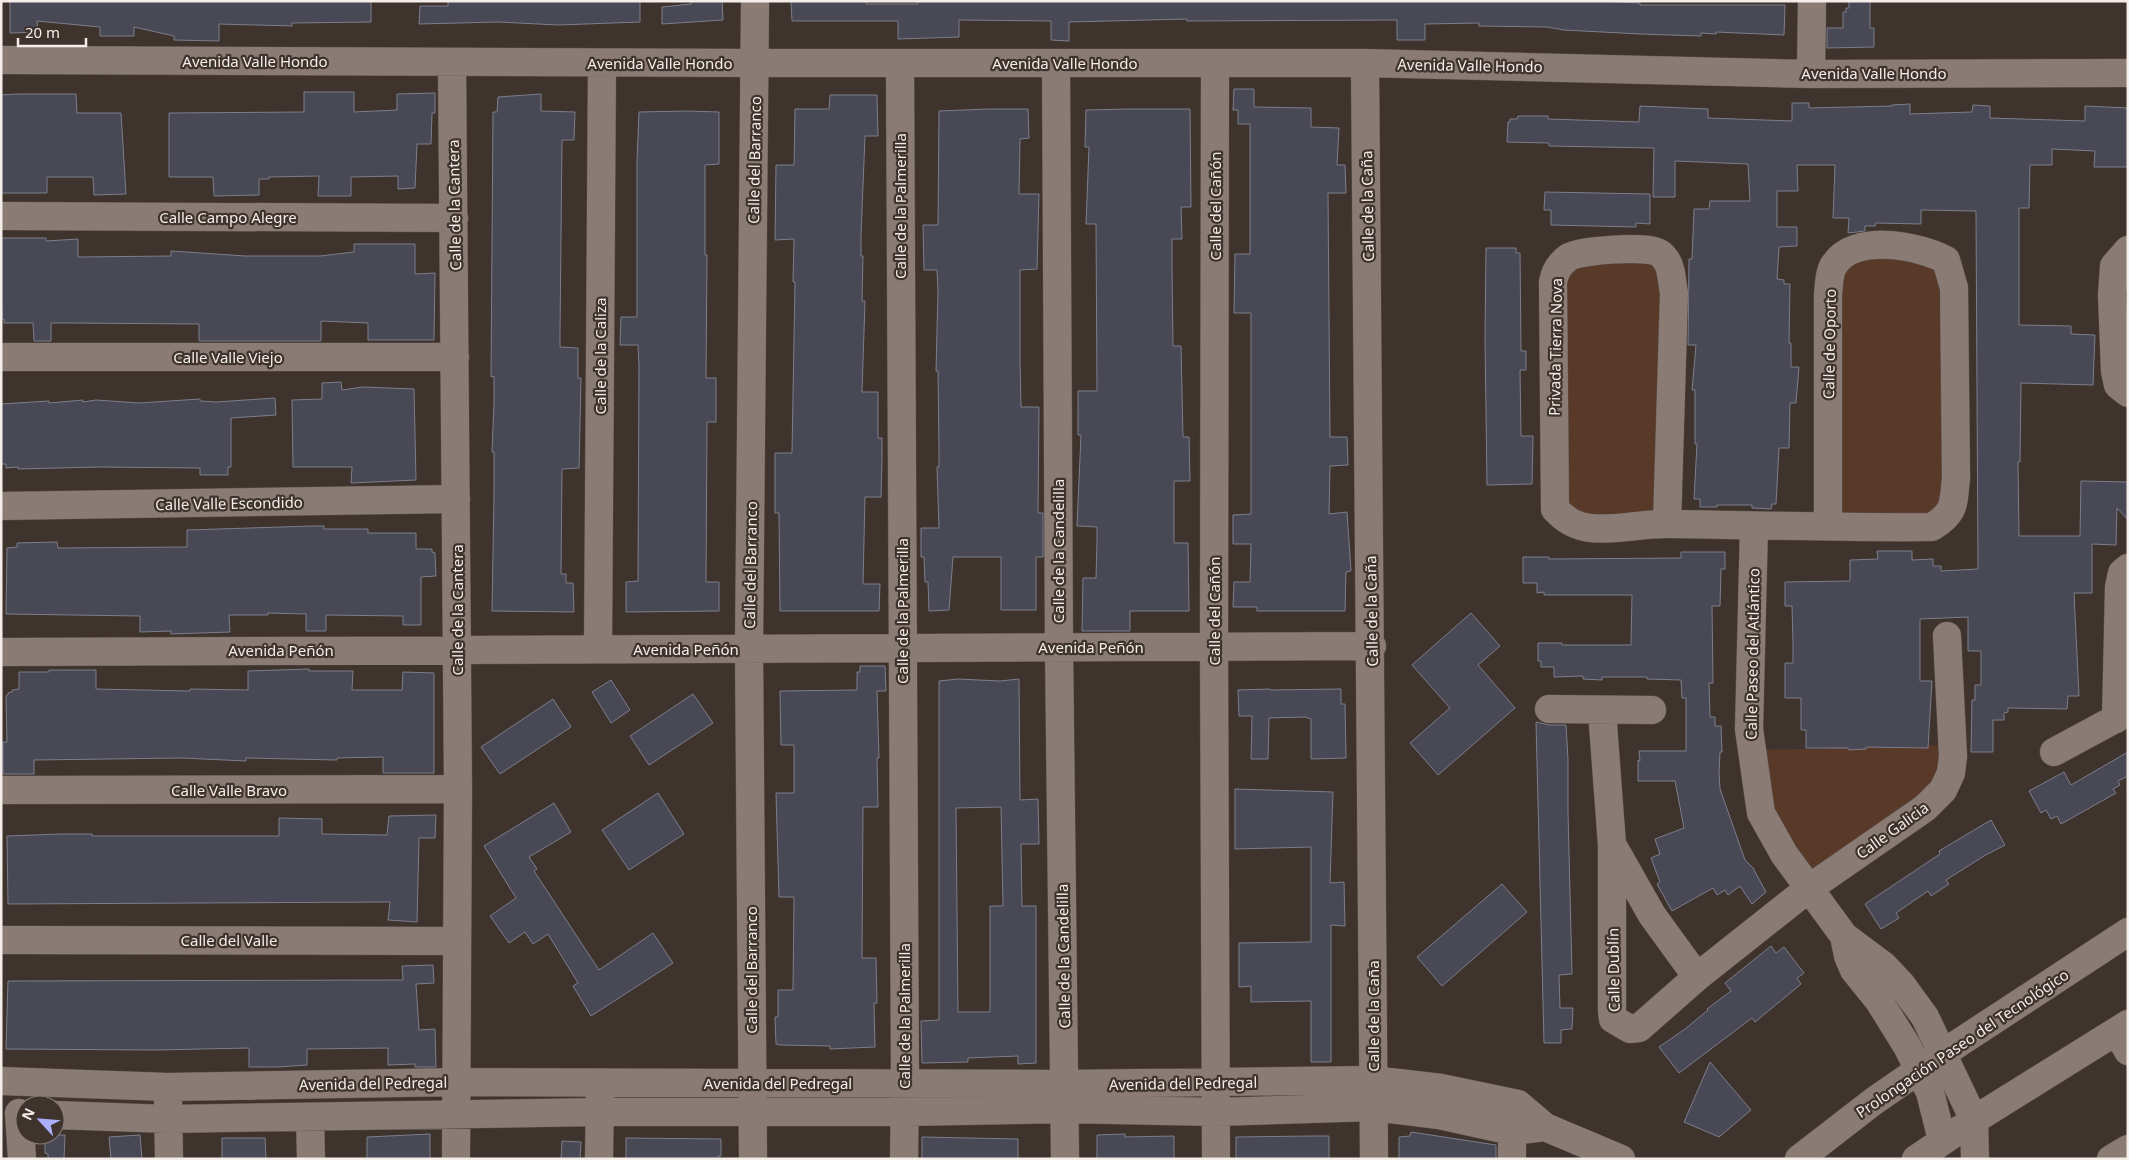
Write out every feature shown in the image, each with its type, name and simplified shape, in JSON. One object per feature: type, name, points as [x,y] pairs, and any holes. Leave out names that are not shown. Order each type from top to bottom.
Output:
[{"type":"street","name":"Calle del Barranco","points":[[753,1159],[749,649],[755,1]]},
{"type":"street","points":[[1811,74],[1812,1]]},
{"type":"street","name":"Avenida Valle Hondo","points":[[1,60],[602,63],[1365,62],[1811,74],[2128,74]]},
{"type":"street","name":"Calle de la Cantera","points":[[452,62],[458,789],[456,1159]]},
{"type":"street","name":"Calle de la Caña","points":[[1365,62],[1372,646],[1374,1159]]},
{"type":"street","name":"Calle de la Caliza","points":[[598,649],[602,63]]},
{"type":"street","name":"Calle de la Palmerilla","points":[[900,63],[904,1159]]},
{"type":"street","name":"Calle de la Candelilla","points":[[1056,63],[1059,647],[1065,1159]]},
{"type":"street","name":"Calle del Cañón","points":[[1215,63],[1214,646],[1216,1159]]},
{"type":"street","name":"Calle Campo Alegre","points":[[1,216],[454,218]]},
{"type":"street","name":"Calle de Oporto","points":[[1828,526],[1828,295],[1832,266],[1841,255],[1859,247],[1908,247],[1931,252],[1946,260],[1954,288],[1956,478]]},
{"type":"street","name":"Privada Tierra Nova","points":[[1667,524],[1674,294],[1667,260],[1658,252],[1646,250],[1585,251],[1570,257],[1561,264],[1555,272],[1553,282],[1555,508],[1562,518],[1574,525],[1591,528],[1667,524],[1932,526],[1947,517],[1953,503],[1956,478]]},
{"type":"street","points":[[2128,250],[2114,266],[2112,295],[2115,371],[2118,384],[2128,393]]},
{"type":"street","name":"Calle Valle Viejo","points":[[1,357],[455,357]]},
{"type":"street","name":"Calle Valle Escondido","points":[[1,506],[456,499]]},
{"type":"street","name":"Calle Paseo del Atlántico","points":[[1754,526],[1749,728],[1761,813],[1784,854],[1844,936],[1878,961],[1902,984],[1925,1017],[1974,1120]]},
{"type":"street","points":[[2054,752],[2122,716],[2119,587],[2122,573],[2128,568]]},
{"type":"street","name":"Calle Galicia","points":[[1808,889],[1925,808],[1944,789],[1950,773],[1953,756],[1947,636]]},
{"type":"street","name":"Avenida Peñón","points":[[1,652],[1372,646]]},
{"type":"street","points":[[1549,709],[1652,710]]},
{"type":"street","name":"Calle Dublín","points":[[1602,711],[1612,845],[1613,1019],[1630,1029],[1639,1028],[1697,977],[1808,889]]},
{"type":"street","name":"Calle Valle Bravo","points":[[1,790],[458,789]]},
{"type":"street","name":"Calle Dublín","points":[[1612,845],[1652,915],[1697,977]]},
{"type":"street","name":"Prolongación Paseo del Tecnológico","points":[[1799,1159],[1874,1101],[1942,1054],[2128,932]]},
{"type":"street","name":"Calle Paseo del Atlántico","points":[[1844,936],[1848,956],[1854,970],[1879,1001],[1908,1046],[1930,1092],[1942,1140]]},
{"type":"street","name":"Calle del Valle","points":[[1,940],[457,941]]},
{"type":"street","points":[[1879,1001],[1902,984]]},
{"type":"street","points":[[1916,1159],[1974,1120],[2124,1036]]},
{"type":"street","name":"Avenida del Pedregal","points":[[1,1080],[168,1087],[457,1082],[905,1083],[1065,1096],[1216,1112],[1374,1093],[1441,1088],[1518,1104],[1545,1127],[1621,1159]]},
{"type":"street","points":[[599,1159],[600,1082]]},
{"type":"street","name":"Avenida del Pedregal","points":[[65,1115],[168,1119],[600,1112],[904,1112],[1215,1083],[1374,1093],[1439,1115],[1512,1131],[1545,1127]]},
{"type":"street","points":[[168,1087],[169,1159]]},
{"type":"street","points":[[1512,1159],[1512,1131],[1518,1104]]},
{"type":"street","points":[[310,1117],[311,1159]]},
{"type":"street","points":[[1974,1120],[1975,1159]]},
{"type":"street","points":[[1942,1140],[1963,1159]]},
{"type":"street","points":[[20,1145],[22,1159]]},
{"type":"street","points":[[2112,1159],[2128,1149]]},
{"type":"shaded area","points":[[1887,250],[1938,262],[1947,510],[1931,521],[1833,519],[1838,266]]},
{"type":"shaded area","points":[[1615,254],[1659,259],[1666,522],[1563,517],[1559,274]]},
{"type":"shaded area","points":[[1947,745],[1943,789],[1809,883],[1765,811],[1757,750]]},
{"type":"building","points":[[10,1],[371,1],[371,22],[292,23],[292,26],[219,24],[219,41],[174,40],[174,36],[134,27],[134,36],[100,36],[100,27],[37,21],[38,32],[10,33]]},
{"type":"building","points":[[448,1],[640,1],[640,22],[558,25],[498,22],[419,24],[420,6],[448,6]]},
{"type":"building","points":[[691,1],[722,1],[723,20],[662,24],[662,7],[691,4]]},
{"type":"building","points":[[791,1],[866,1],[866,4],[918,4],[918,1],[1602,1],[1640,3],[1640,5],[1785,5],[1784,35],[1716,32],[1716,34],[1701,33],[1701,36],[1640,34],[1564,30],[1547,27],[1479,26],[1479,23],[1425,24],[1425,40],[1397,40],[1397,20],[1187,21],[1187,19],[1069,22],[1069,41],[1051,40],[1051,21],[959,20],[959,37],[898,39],[898,21],[792,21]]},
{"type":"building","points":[[1849,1],[1870,1],[1870,28],[1874,28],[1874,47],[1827,48],[1827,28],[1843,28],[1843,12],[1846,12],[1846,8],[1849,8]]},
{"type":"building","points":[[1234,89],[1254,89],[1254,107],[1311,108],[1311,127],[1339,128],[1337,165],[1345,165],[1346,193],[1328,193],[1330,437],[1347,437],[1348,465],[1330,466],[1329,514],[1347,512],[1351,571],[1346,572],[1345,611],[1257,611],[1257,607],[1233,607],[1234,582],[1250,582],[1251,544],[1233,544],[1233,515],[1251,514],[1251,313],[1234,313],[1235,254],[1250,254],[1250,124],[1238,124],[1238,110],[1233,110]]},
{"type":"building","points":[[304,92],[354,92],[354,112],[397,110],[397,94],[435,93],[435,113],[432,113],[431,144],[417,144],[415,188],[398,189],[398,176],[351,177],[351,196],[318,196],[319,176],[269,177],[269,179],[259,179],[259,195],[214,196],[213,177],[169,177],[169,113],[304,112]]},
{"type":"building","points":[[76,94],[77,113],[121,113],[126,194],[94,195],[93,177],[47,177],[47,193],[1,193],[1,95]]},
{"type":"building","points":[[541,94],[541,111],[575,112],[574,140],[562,140],[560,333],[560,347],[578,348],[578,378],[581,378],[579,468],[562,469],[561,574],[566,574],[566,583],[573,583],[574,612],[492,611],[494,494],[494,452],[492,452],[494,376],[491,377],[493,112],[497,112],[498,97]]},
{"type":"building","points":[[830,95],[877,95],[878,136],[865,136],[861,256],[863,256],[862,301],[865,301],[862,392],[878,392],[878,438],[882,438],[881,497],[865,497],[863,584],[880,584],[879,611],[780,611],[779,513],[775,513],[775,453],[792,453],[795,282],[793,282],[794,239],[775,240],[776,165],[794,165],[795,109],[829,109]]},
{"type":"building","points":[[1792,103],[1809,103],[1809,108],[1910,104],[1910,114],[1972,112],[1973,105],[1990,106],[1990,118],[2085,121],[2085,106],[2128,108],[2128,167],[2094,167],[2095,151],[2052,149],[2052,165],[2030,165],[2029,208],[2019,208],[2019,325],[2071,326],[2071,334],[2095,335],[2093,385],[2021,383],[2020,462],[2018,462],[2019,536],[2080,536],[2081,481],[2128,482],[2128,520],[2117,508],[2116,545],[2092,544],[2092,593],[2074,593],[2079,696],[2068,696],[2067,709],[2008,708],[2008,712],[2004,713],[2004,720],[1993,720],[1993,752],[1971,752],[1972,700],[1975,700],[1975,685],[1981,685],[1981,651],[1968,651],[1968,617],[1920,619],[1920,681],[1932,681],[1928,748],[1866,747],[1866,749],[1849,750],[1848,748],[1806,748],[1806,730],[1801,730],[1801,698],[1785,698],[1785,663],[1793,663],[1793,643],[1792,606],[1785,606],[1785,582],[1850,581],[1850,560],[1878,559],[1877,551],[1912,551],[1912,560],[1933,559],[1933,566],[1941,566],[1941,571],[1978,569],[1976,211],[1921,210],[1921,224],[1876,223],[1875,226],[1865,226],[1865,231],[1848,233],[1849,218],[1833,218],[1835,165],[1797,165],[1798,191],[1777,191],[1777,227],[1797,227],[1797,246],[1779,247],[1777,279],[1784,280],[1784,284],[1790,284],[1789,343],[1791,343],[1791,367],[1799,367],[1796,403],[1790,403],[1789,448],[1779,448],[1776,504],[1772,504],[1771,509],[1752,508],[1752,505],[1700,507],[1700,499],[1694,499],[1697,444],[1695,444],[1695,390],[1692,390],[1696,345],[1688,345],[1689,259],[1692,259],[1694,209],[1709,209],[1710,201],[1750,201],[1748,164],[1675,161],[1675,197],[1653,197],[1654,148],[1549,146],[1549,143],[1507,142],[1508,122],[1510,122],[1510,119],[1517,119],[1518,116],[1548,116],[1548,119],[1639,122],[1640,106],[1708,109],[1708,118],[1792,121]]},
{"type":"building","points":[[1028,109],[1029,138],[1020,139],[1019,194],[1039,194],[1037,269],[1020,270],[1020,360],[1021,407],[1039,407],[1038,513],[1043,513],[1043,557],[1036,557],[1036,610],[1001,610],[1001,557],[953,557],[949,610],[929,611],[928,582],[925,582],[924,557],[921,557],[921,528],[939,528],[937,467],[939,467],[938,371],[936,371],[938,291],[937,270],[924,270],[923,225],[938,225],[939,111]]},
{"type":"building","points":[[1190,109],[1191,207],[1181,207],[1182,239],[1172,239],[1173,346],[1181,346],[1183,437],[1189,437],[1190,481],[1174,481],[1174,543],[1188,543],[1189,611],[1130,611],[1130,631],[1082,631],[1083,578],[1096,578],[1097,541],[1097,527],[1077,526],[1081,435],[1078,435],[1078,391],[1097,391],[1096,224],[1086,224],[1089,147],[1085,147],[1086,110]]},
{"type":"building","points":[[639,112],[719,112],[719,164],[705,165],[705,255],[707,255],[706,378],[716,378],[716,422],[707,422],[706,582],[719,582],[719,611],[626,612],[626,582],[638,581],[639,366],[638,345],[620,345],[621,317],[637,317],[637,161]]},
{"type":"building","points":[[1545,192],[1650,194],[1650,224],[1636,223],[1636,227],[1551,225],[1551,210],[1544,210]]},
{"type":"building","points":[[1,238],[46,238],[46,241],[78,239],[78,257],[171,256],[171,251],[245,256],[320,256],[354,252],[354,244],[415,244],[415,274],[435,273],[434,340],[368,340],[368,323],[321,321],[321,341],[199,341],[199,324],[51,323],[51,341],[34,341],[33,323],[4,323],[4,319],[2,319]]},
{"type":"building","points":[[1486,248],[1516,248],[1516,253],[1520,253],[1521,351],[1526,351],[1526,370],[1520,370],[1521,436],[1533,436],[1532,484],[1487,485]]},
{"type":"building","points":[[341,382],[342,390],[363,387],[414,389],[416,480],[351,483],[352,467],[293,467],[292,400],[322,399],[322,383]]},
{"type":"building","points":[[275,398],[276,415],[231,418],[231,467],[228,467],[228,475],[200,475],[200,468],[99,467],[18,469],[18,467],[6,468],[6,464],[1,464],[1,404],[83,400],[83,402],[96,400],[139,403],[200,399],[200,401],[216,402]]},
{"type":"building","points":[[324,526],[324,529],[368,529],[368,533],[416,533],[416,549],[432,549],[432,552],[435,553],[436,576],[421,577],[421,625],[403,625],[403,616],[326,615],[326,631],[306,631],[306,614],[268,613],[268,615],[229,615],[230,632],[171,634],[171,631],[140,632],[140,616],[6,614],[7,548],[17,547],[17,543],[57,542],[58,548],[187,547],[187,530]]},
{"type":"building","points":[[1681,552],[1725,552],[1725,569],[1721,569],[1720,606],[1712,606],[1713,683],[1709,683],[1710,717],[1715,717],[1715,726],[1721,726],[1720,789],[1745,860],[1753,868],[1766,892],[1752,904],[1740,886],[1728,895],[1725,890],[1717,895],[1713,888],[1672,911],[1657,884],[1660,882],[1651,858],[1660,854],[1655,839],[1684,828],[1675,781],[1638,781],[1638,760],[1640,761],[1639,751],[1686,751],[1686,698],[1682,698],[1681,680],[1647,679],[1647,677],[1602,677],[1602,680],[1583,679],[1583,676],[1554,677],[1554,667],[1541,667],[1541,661],[1538,661],[1538,643],[1631,645],[1632,595],[1544,595],[1544,592],[1537,593],[1537,583],[1523,583],[1523,557],[1549,557],[1549,559],[1681,558]]},
{"type":"building","points":[[1471,613],[1500,646],[1478,665],[1515,708],[1438,775],[1410,743],[1450,708],[1412,665]]},
{"type":"building","points":[[860,666],[885,666],[886,691],[877,691],[878,807],[863,807],[862,958],[876,958],[877,1003],[874,1003],[875,1047],[830,1049],[830,1046],[776,1044],[775,1017],[778,1017],[778,990],[793,990],[794,897],[779,897],[776,793],[794,793],[794,745],[781,745],[780,691],[857,690],[857,672],[860,672]]},
{"type":"building","points":[[309,669],[309,671],[353,671],[352,690],[402,690],[403,672],[434,673],[434,773],[383,773],[383,757],[337,758],[337,760],[246,758],[246,761],[182,758],[34,760],[34,774],[3,774],[3,742],[7,742],[6,696],[12,690],[19,689],[19,672],[96,670],[96,689],[190,691],[190,689],[248,690],[248,671]]},
{"type":"building","points":[[958,679],[1000,681],[1019,679],[1020,800],[1038,799],[1039,844],[1021,844],[1022,906],[1036,906],[1036,1063],[1018,1064],[1018,1056],[968,1058],[968,1062],[922,1063],[921,1021],[939,1020],[939,681]],"holes":[[[1001,807],[1003,906],[990,906],[990,1012],[958,1012],[956,808]]]},
{"type":"building","points":[[611,680],[630,710],[611,723],[592,692]]},
{"type":"building","points":[[1341,689],[1341,704],[1345,704],[1346,758],[1311,759],[1311,719],[1305,717],[1269,718],[1268,759],[1251,759],[1252,716],[1239,716],[1238,690]]},
{"type":"building","points":[[693,694],[713,723],[649,765],[630,736]]},
{"type":"building","points":[[553,699],[571,727],[500,774],[481,747]]},
{"type":"building","points":[[1536,722],[1549,725],[1566,725],[1572,974],[1559,975],[1560,1008],[1573,1008],[1572,1029],[1561,1030],[1561,1043],[1544,1043]]},
{"type":"building","points":[[2128,752],[2128,776],[2118,781],[2120,785],[2113,789],[2116,793],[2061,824],[2057,816],[2051,819],[2046,810],[2041,813],[2029,791],[2064,772],[2071,785]]},
{"type":"building","points":[[1235,789],[1333,792],[1330,883],[1344,882],[1345,926],[1331,925],[1331,1062],[1311,1062],[1311,1001],[1251,1002],[1251,986],[1239,987],[1239,943],[1311,942],[1311,847],[1235,849]]},
{"type":"building","points":[[658,793],[684,834],[629,870],[602,830]]},
{"type":"building","points":[[554,803],[571,832],[529,857],[537,869],[534,871],[599,970],[653,933],[673,963],[591,1016],[573,986],[578,983],[548,934],[533,944],[525,932],[509,943],[490,916],[516,898],[484,846]]},
{"type":"building","points":[[436,815],[435,838],[419,838],[417,922],[388,920],[390,902],[8,904],[7,836],[92,834],[92,836],[279,836],[279,818],[322,819],[322,834],[387,835],[389,816]]},
{"type":"building","points":[[1991,820],[2005,845],[1946,880],[1949,884],[1931,896],[1928,891],[1896,913],[1899,918],[1881,929],[1865,904],[1940,854],[1939,851]]},
{"type":"building","points":[[1502,884],[1527,912],[1442,986],[1417,957]]},
{"type":"building","points":[[1771,946],[1776,953],[1784,947],[1804,973],[1797,978],[1801,984],[1755,1022],[1752,1018],[1679,1073],[1659,1047],[1685,1029],[1731,991],[1725,983]]},
{"type":"building","points":[[433,965],[434,983],[416,984],[419,1030],[435,1029],[436,1067],[415,1067],[415,1064],[388,1065],[388,1048],[307,1049],[307,1065],[278,1067],[249,1067],[249,1048],[155,1050],[6,1049],[8,981],[403,980],[402,966]]},
{"type":"building","points":[[1710,1062],[1751,1110],[1719,1137],[1684,1122]]},
{"type":"building","points":[[1411,1132],[1496,1145],[1496,1159],[1399,1159],[1399,1137],[1410,1136]]},
{"type":"building","points":[[430,1134],[430,1159],[367,1159],[367,1137]]},
{"type":"building","points":[[1125,1134],[1125,1137],[1174,1136],[1174,1159],[1097,1159],[1097,1135]]},
{"type":"building","points":[[140,1135],[142,1159],[111,1159],[109,1137]]},
{"type":"building","points":[[1329,1136],[1329,1159],[1236,1159],[1236,1137]]},
{"type":"building","points":[[922,1137],[1018,1139],[1018,1159],[922,1159]]},
{"type":"building","points":[[222,1138],[265,1138],[266,1159],[222,1159]]},
{"type":"building","points":[[626,1138],[721,1139],[721,1156],[718,1156],[718,1159],[626,1159]]},
{"type":"building","points":[[562,1141],[581,1142],[580,1159],[561,1159]]},
{"type":"building","points":[[45,1145],[65,1145],[64,1159],[48,1159],[48,1154],[45,1153]]}]
